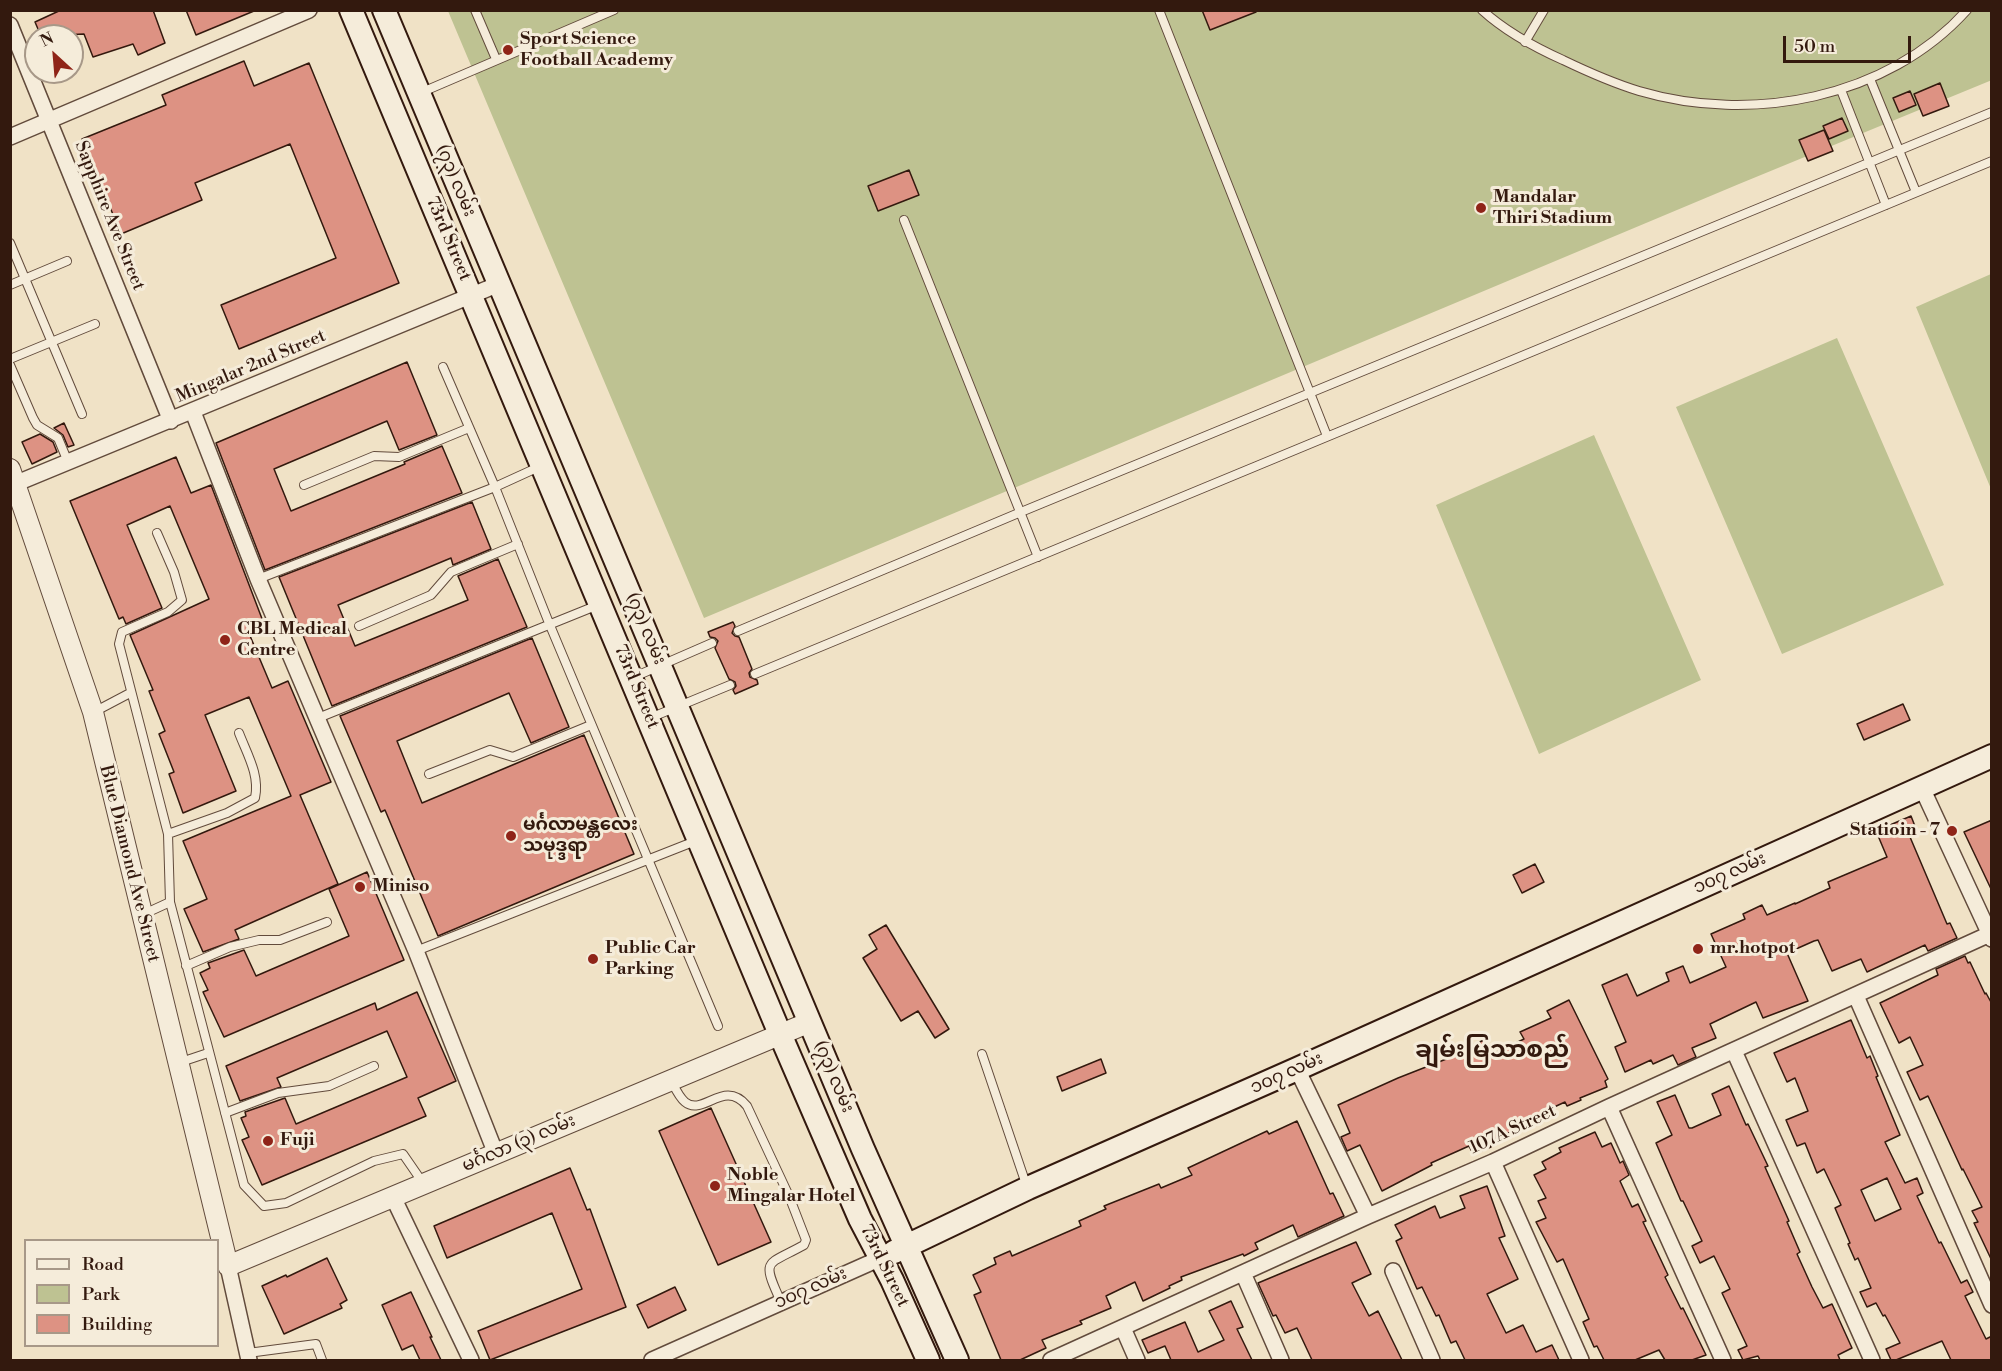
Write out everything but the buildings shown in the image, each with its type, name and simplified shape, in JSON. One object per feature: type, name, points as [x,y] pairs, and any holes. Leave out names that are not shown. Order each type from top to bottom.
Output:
[{"type":"main road","name":"73rd Street","points":[[351,10],[780,1035],[860,1219],[881,1258],[928,1360]]},
{"type":"main road","name":"(၇၃) လမ်း","points":[[384,10],[863,1149],[907,1246]]},
{"type":"main road","name":"၁၀၇ လမ်း","points":[[881,1258],[1028,1188],[1298,1069],[1992,756]]},
{"type":"main road","name":"73rd Street","points":[[907,1246],[957,1360]]},
{"type":"street","points":[[10,137],[309,10]]},
{"type":"street","name":"Sapphire Ave Street","points":[[10,26],[171,421]]},
{"type":"street","name":"Mingalar 2nd Street","points":[[14,476],[68,462],[499,284]]},
{"type":"street","points":[[193,412],[258,579],[416,951],[496,1154]]},
{"type":"street","name":"Blue Diamond Ave Street","points":[[14,476],[93,712],[228,1266]]},
{"type":"street","points":[[1922,788],[1991,935]]},
{"type":"street","name":"107A Street","points":[[1051,1360],[1991,935]]},
{"type":"street","points":[[1856,996],[1992,1305]]},
{"type":"street","name":"မင်္ဂလာ (၃) လမ်း","points":[[228,1266],[810,1022]]},
{"type":"street","points":[[1734,1051],[1872,1360]]},
{"type":"street","points":[[1298,1069],[1368,1216]]},
{"type":"street","points":[[1609,1107],[1723,1360]]},
{"type":"street","points":[[1493,1162],[1581,1360]]},
{"type":"street","points":[[393,1197],[471,1360]]},
{"type":"street","name":"၁၀၇ လမ်း","points":[[652,1360],[881,1258]]},
{"type":"street","points":[[228,1266],[249,1357]]},
{"type":"street","points":[[1393,1271],[1432,1360]]},
{"type":"street","points":[[1243,1273],[1281,1360]]},
{"type":"street","points":[[1123,1328],[1137,1360]]},
{"type":"lane","points":[[475,10],[496,59]]},
{"type":"lane","points":[[419,93],[614,10]]},
{"type":"lane","points":[[1159,10],[1327,436]]},
{"type":"lane","points":[[1482,10],[1525,42],[1590,73],[1640,91],[1695,102],[1738,106],[1810,99],[1870,79],[1905,61],[1952,28],[1967,10]]},
{"type":"lane","points":[[1525,42],[1544,10]]},
{"type":"lane","points":[[1870,79],[1916,192]]},
{"type":"lane","points":[[1841,90],[1886,205]]},
{"type":"lane","points":[[738,632],[1021,512],[1992,112]]},
{"type":"lane","points":[[755,674],[1992,161]]},
{"type":"lane","points":[[904,220],[1038,557]]},
{"type":"lane","points":[[10,243],[82,414]]},
{"type":"lane","points":[[10,285],[67,261]]},
{"type":"lane","points":[[10,359],[95,324]]},
{"type":"lane","points":[[10,365],[37,425],[58,438],[68,462]]},
{"type":"lane","points":[[443,367],[718,1026]]},
{"type":"lane","points":[[304,485],[374,456],[399,457],[469,428]]},
{"type":"lane","points":[[258,579],[495,487],[543,466]]},
{"type":"lane","points":[[157,533],[174,572],[182,600],[168,612],[122,632],[119,644],[168,834],[170,902],[244,1185],[264,1206],[286,1203],[374,1161],[403,1154],[424,1184]]},
{"type":"lane","points":[[359,626],[431,595],[451,572],[518,544]]},
{"type":"lane","points":[[318,718],[549,623],[601,604]]},
{"type":"lane","points":[[632,678],[712,643]]},
{"type":"lane","points":[[649,718],[729,685]]},
{"type":"lane","points":[[93,712],[130,693]]},
{"type":"lane","points":[[429,774],[490,750],[513,757],[591,725]]},
{"type":"lane","points":[[168,834],[227,813],[255,798],[257,786],[254,772],[239,733]]},
{"type":"lane","points":[[416,951],[699,840]]},
{"type":"lane","points":[[141,915],[170,902]]},
{"type":"lane","points":[[186,966],[230,947],[259,940],[280,940],[327,922]]},
{"type":"lane","points":[[178,1063],[208,1053]]},
{"type":"lane","points":[[982,1054],[1028,1188]]},
{"type":"lane","points":[[225,1113],[278,1093],[329,1086],[374,1066]]},
{"type":"lane","points":[[671,1080],[685,1103],[692,1106],[732,1094],[741,1098],[747,1106],[806,1240],[804,1245],[770,1265],[768,1270],[770,1278],[781,1302]]},
{"type":"lane","points":[[249,1357],[316,1344],[322,1360]]},
{"type":"green space","points":[[1991,10],[1992,80],[704,618],[448,11]]},
{"type":"green space","points":[[1991,274],[1991,489],[1916,307]]},
{"type":"green space","points":[[1837,338],[1944,585],[1782,654],[1676,407]]},
{"type":"green space","points":[[1594,435],[1701,680],[1539,754],[1436,505]]},
{"type":"place","name":"Sport Science Football Academy","points":[[508,50]]},
{"type":"place","name":"Mandalar Thiri Stadium","points":[[1481,208]]},
{"type":"place","name":"CBL Medical Centre","points":[[225,640]]},
{"type":"place","name":"Statioin - 7","points":[[1952,831]]},
{"type":"place","name":"မင်္ဂလာမန္တလေး သမုဒ္ဒရာ","points":[[511,836]]},
{"type":"place","name":"Miniso","points":[[360,887]]},
{"type":"place","name":"mr.hotpot","points":[[1698,949]]},
{"type":"place","name":"Public Car Parking","points":[[593,959]]},
{"type":"place","name":"Fuji","points":[[268,1141]]},
{"type":"place","name":"Noble Mingalar Hotel","points":[[715,1186]]},
{"type":"district","name":"ချမ်းမြသာစည်","points":[[1492,1051]]}]
